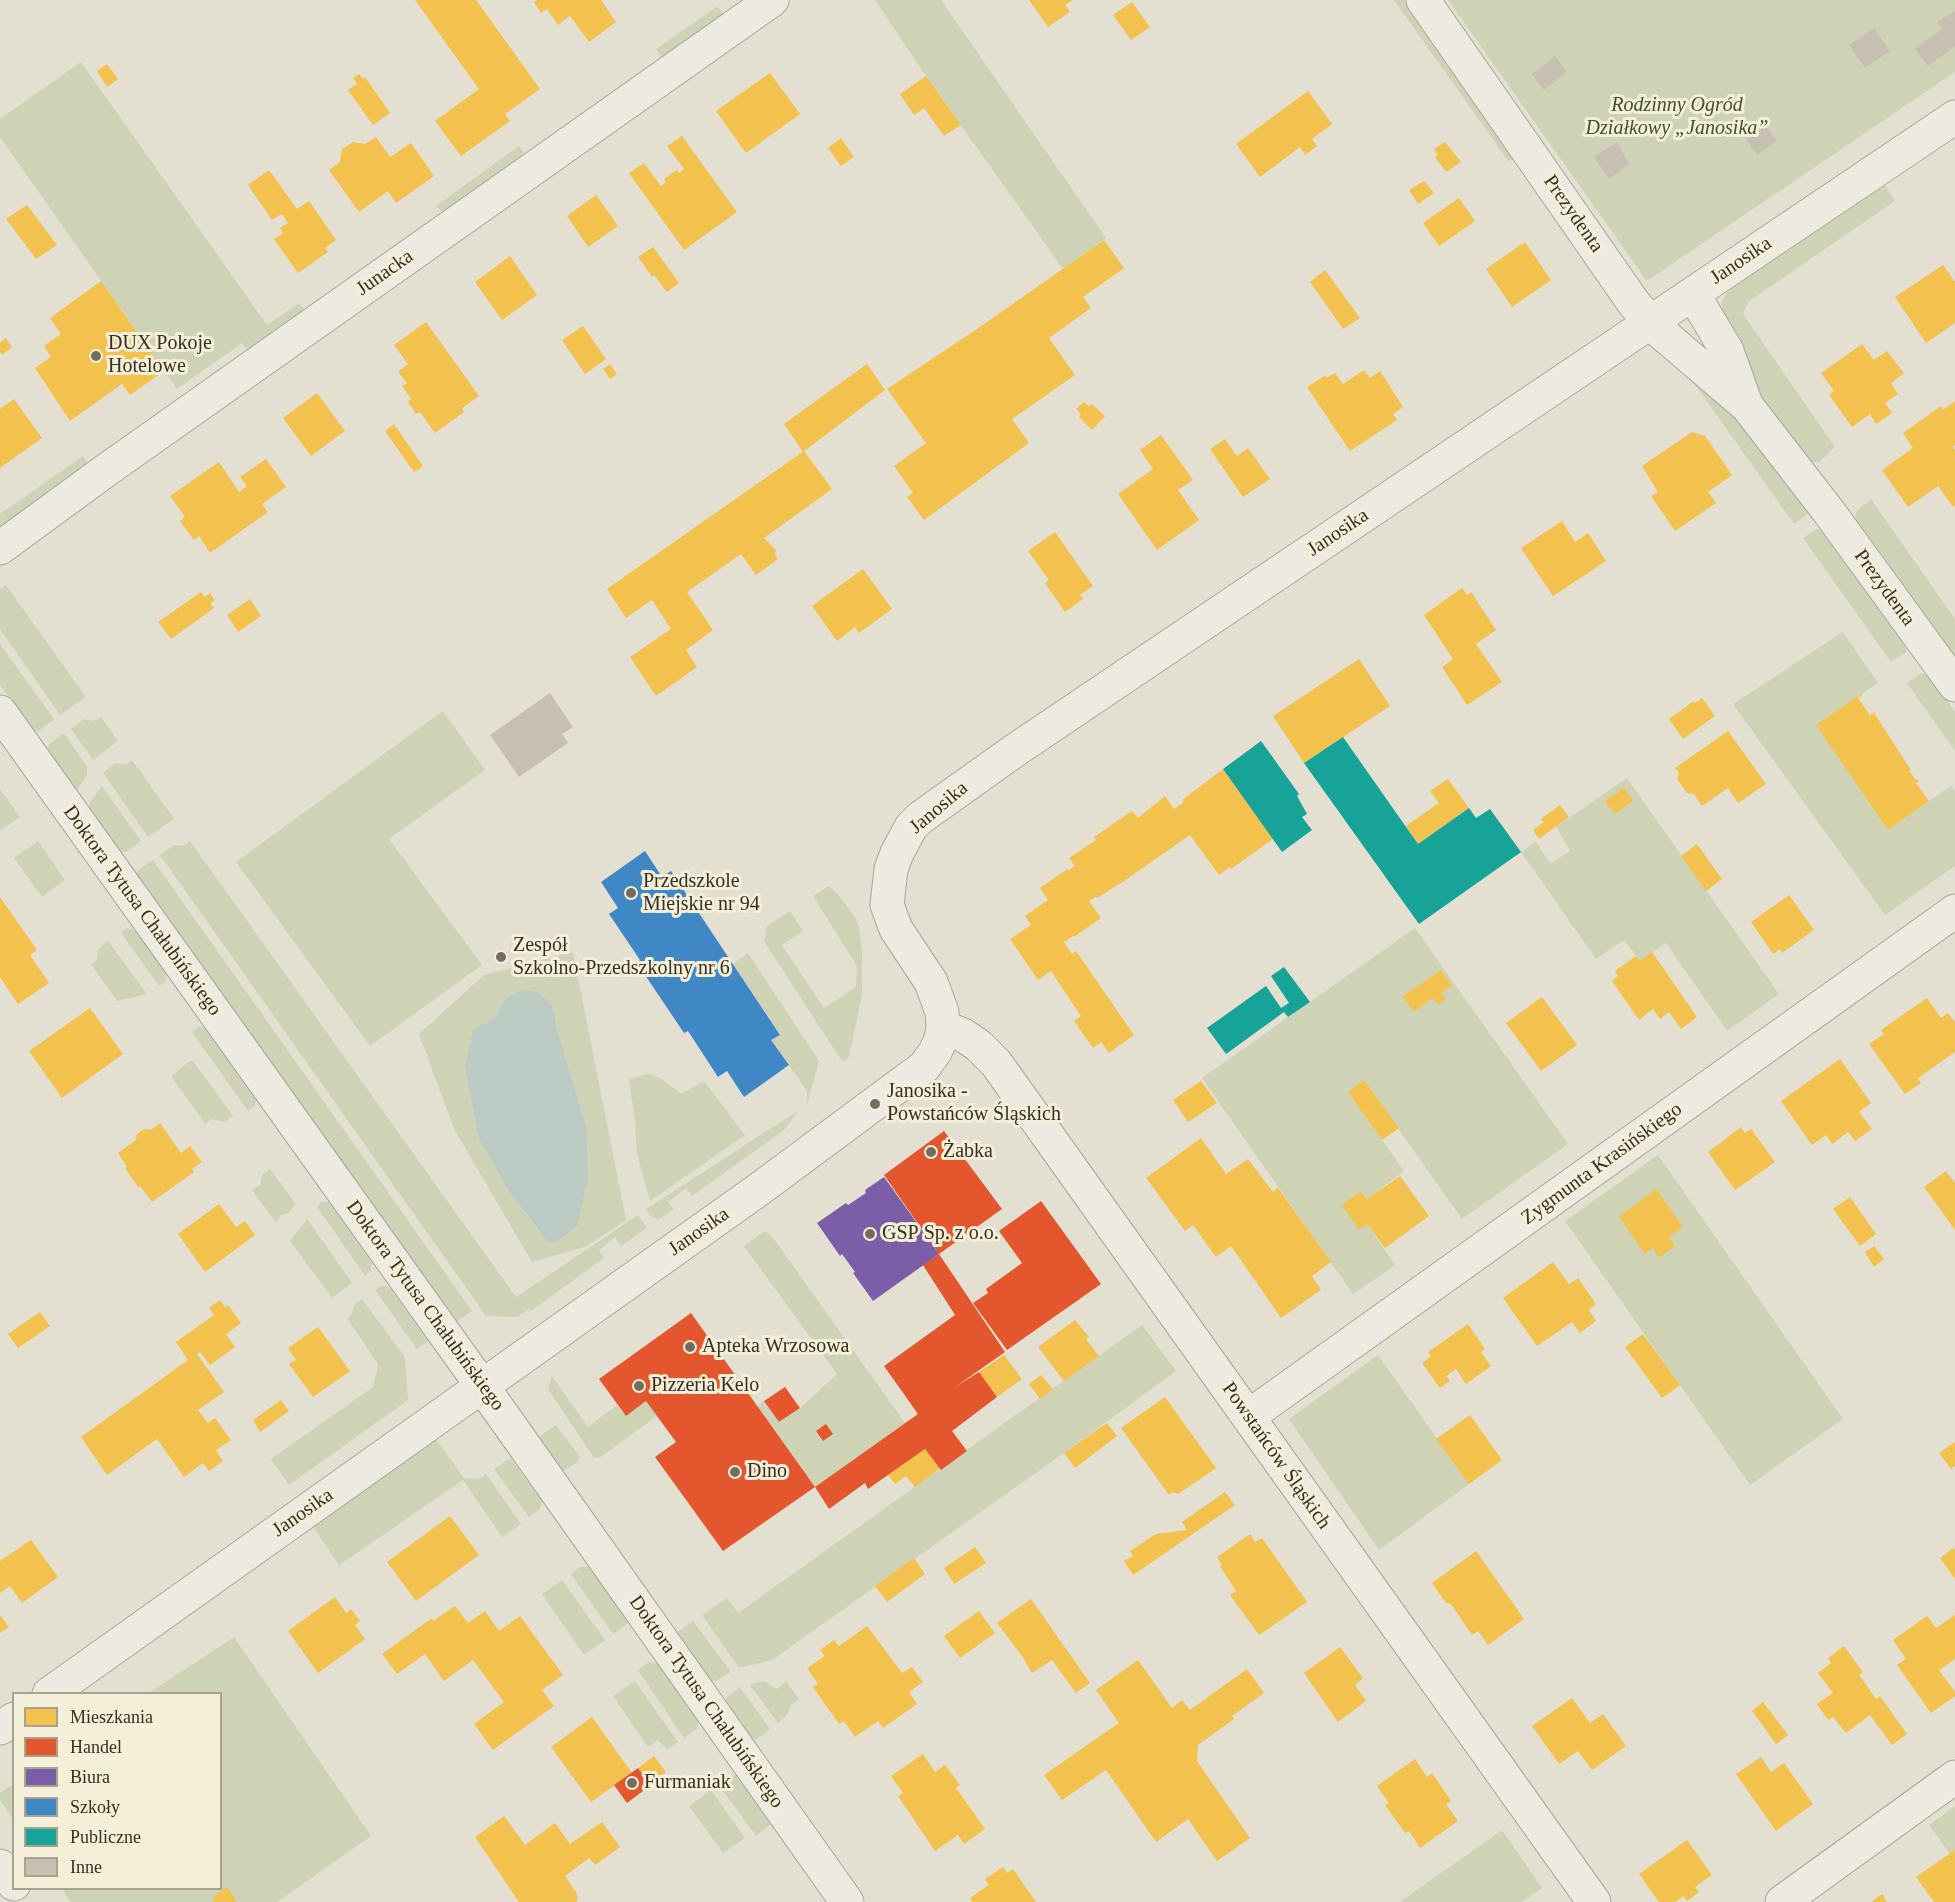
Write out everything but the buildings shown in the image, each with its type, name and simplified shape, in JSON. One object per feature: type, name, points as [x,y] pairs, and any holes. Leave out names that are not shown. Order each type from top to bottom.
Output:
[{"type":"street","name":"Junacka","points":[[0,548],[105,471],[772,0]]},
{"type":"street","name":"Prezydenta","points":[[1423,0],[1633,302],[1650,323],[1747,405],[1829,512],[1955,685]]},
{"type":"street","name":"Janosika","points":[[52,1692],[758,1190],[924,1067],[941,1039],[942,1012],[931,982],[896,929],[887,905],[891,869],[897,853],[911,827],[920,818],[1022,746],[1955,117]]},
{"type":"street","name":"Prezydenta","points":[[1693,294],[1727,351],[1747,405]]},
{"type":"street","name":"Doktora Tytusa Chałubińskiego","points":[[0,712],[482,1386],[847,1902]]},
{"type":"street","name":"Zygmunta Krasińskiego","points":[[1248,1416],[1955,911]]},
{"type":"street","name":"Powstańców Śląskich","points":[[943,1027],[963,1035],[979,1046],[996,1063],[1594,1902]]},
{"type":"street","points":[[1782,1902],[1955,1777]]},
{"type":"street","points":[[0,1866],[12,1881]]},
{"type":"green space","points":[[875,0],[941,0],[1106,238],[1063,269]]},
{"type":"green space","points":[[1394,0],[1404,0],[1516,157],[1509,162]]},
{"type":"green space","name":"Rodzinny Ogród Działkowy „Janosika”","points":[[1448,0],[1955,0],[1955,72],[1647,281]]},
{"type":"green space","points":[[718,6],[725,17],[664,61],[656,49]]},
{"type":"green space","points":[[81,62],[267,325],[299,303],[305,310],[250,355],[242,343],[177,389],[0,137],[0,119]]},
{"type":"green space","points":[[519,146],[527,157],[444,214],[436,206]]},
{"type":"green space","points":[[1885,185],[1895,201],[1748,302],[1743,314],[1835,447],[1819,462],[1811,462],[1756,392],[1722,321],[1722,301],[1736,283]]},
{"type":"green space","points":[[1684,369],[1721,397],[1809,510],[1807,515],[1794,524]]},
{"type":"green space","points":[[83,456],[87,463],[87,470],[0,536],[0,514]]},
{"type":"green space","points":[[1871,499],[1955,619],[1955,656],[1855,518],[1857,511]]},
{"type":"green space","points":[[1817,529],[1825,531],[1907,644],[1906,652],[1891,662],[1803,538]]},
{"type":"green space","points":[[6,585],[86,697],[60,715],[0,629],[0,589]]},
{"type":"green space","points":[[1843,632],[1878,683],[1817,725],[1888,830],[1951,786],[1955,791],[1955,866],[1885,915],[1733,704]]},
{"type":"green space","points":[[0,644],[54,719],[39,731],[33,731],[0,685]]},
{"type":"green space","points":[[1921,673],[1929,675],[1955,712],[1955,751],[1907,683]]},
{"type":"green space","points":[[443,711],[485,770],[389,839],[482,965],[370,1046],[236,862]]},
{"type":"green space","points":[[101,717],[118,741],[93,760],[71,729],[84,719],[94,721]]},
{"type":"green space","points":[[64,733],[87,767],[87,775],[78,788],[73,789],[47,752],[49,744]]},
{"type":"green space","points":[[132,760],[174,819],[148,837],[103,773],[115,763],[126,765]]},
{"type":"green space","points":[[1627,778],[1779,994],[1727,1031],[1666,943],[1640,961],[1624,940],[1596,959],[1521,852],[1536,842],[1551,864],[1570,851],[1556,827]]},
{"type":"green space","points":[[102,786],[141,841],[126,852],[118,852],[90,813],[90,802]]},
{"type":"green space","points":[[0,789],[20,817],[0,831]]},
{"type":"green space","points":[[38,841],[65,880],[42,897],[14,858]]},
{"type":"green space","points":[[190,841],[516,1297],[638,1215],[647,1228],[621,1246],[615,1237],[599,1250],[604,1258],[531,1311],[529,1309],[517,1317],[486,1316],[160,855],[174,845],[183,846]]},
{"type":"green space","points":[[153,860],[472,1311],[453,1324],[136,878],[138,870]]},
{"type":"green space","points":[[829,886],[855,917],[862,950],[862,995],[849,1057],[844,1062],[764,941],[767,926],[790,911],[803,931],[782,945],[824,1008],[856,987],[857,966],[813,896]]},
{"type":"green space","points":[[126,928],[135,930],[166,973],[165,982],[159,986],[121,933]]},
{"type":"green space","points":[[1415,928],[1568,1144],[1462,1219],[1364,1080],[1348,1092],[1404,1171],[1367,1199],[1361,1191],[1359,1230],[1367,1224],[1395,1265],[1353,1294],[1202,1078]]},
{"type":"green space","points":[[108,941],[147,994],[117,1001],[91,964],[97,960],[98,949]]},
{"type":"green space","points":[[573,952],[626,1220],[585,1247],[532,1262],[454,1129],[419,1034],[484,975]],"holes":[[[504,1000],[553,1007],[557,1029],[586,1125],[547,1242],[510,1193],[479,1139],[473,1032],[496,1016]]]},
{"type":"green space","points":[[748,953],[819,1061],[807,1105],[807,1091],[771,1040],[780,1034],[733,964]]},
{"type":"green space","points":[[198,1027],[205,1028],[256,1100],[255,1106],[248,1111],[192,1032]]},
{"type":"green space","points":[[193,1061],[233,1116],[225,1122],[212,1119],[205,1124],[171,1076]]},
{"type":"green space","points":[[649,1074],[662,1079],[681,1094],[704,1081],[745,1135],[650,1201],[637,1154],[629,1079]]},
{"type":"green space","points":[[798,1111],[784,1130],[692,1196],[686,1188],[668,1202],[674,1209],[658,1220],[649,1215],[646,1209]]},
{"type":"green space","points":[[1658,1155],[1843,1419],[1750,1485],[1565,1221]]},
{"type":"green space","points":[[270,1169],[296,1204],[289,1213],[281,1215],[276,1223],[252,1190],[260,1185],[262,1175]]},
{"type":"green space","points":[[321,1202],[329,1202],[372,1263],[370,1272],[365,1276],[317,1207]]},
{"type":"green space","points":[[307,1219],[352,1283],[332,1298],[290,1241]]},
{"type":"green space","points":[[765,1231],[774,1239],[905,1423],[815,1487],[757,1406],[764,1401],[780,1422],[800,1408],[837,1374],[744,1246]]},
{"type":"green space","points":[[381,1286],[389,1287],[428,1341],[417,1349],[375,1290]]},
{"type":"green space","points":[[362,1299],[405,1357],[408,1400],[289,1485],[271,1459],[373,1387],[378,1364],[347,1318],[351,1315],[354,1305]]},
{"type":"green space","points":[[1142,1325],[1176,1371],[772,1660],[739,1668],[702,1615],[727,1598],[738,1613]]},
{"type":"green space","points":[[1378,1355],[1469,1484],[1379,1550],[1289,1419]]},
{"type":"green space","points":[[552,1376],[588,1427],[617,1405],[626,1416],[646,1401],[657,1416],[599,1458],[594,1458],[548,1389]]},
{"type":"green space","points":[[556,1425],[580,1457],[578,1462],[560,1474],[536,1439]]},
{"type":"green space","points":[[436,1439],[464,1478],[479,1479],[486,1474],[521,1524],[502,1537],[463,1480],[339,1565],[312,1525]]},
{"type":"green space","points":[[510,1458],[542,1501],[540,1509],[529,1517],[494,1469]]},
{"type":"green space","points":[[580,1567],[589,1567],[627,1619],[627,1624],[613,1634],[571,1574]]},
{"type":"green space","points":[[562,1580],[605,1640],[584,1655],[542,1594]]},
{"type":"green space","points":[[693,1621],[731,1672],[716,1681],[708,1680],[678,1638],[678,1632]]},
{"type":"green space","points":[[234,1637],[371,1836],[277,1902],[71,1902],[63,1890],[222,1890],[222,1692],[151,1692]]},
{"type":"green space","points":[[649,1662],[658,1663],[699,1722],[697,1729],[684,1738],[638,1670]]},
{"type":"green space","points":[[635,1681],[678,1742],[667,1750],[658,1740],[648,1747],[613,1696]]},
{"type":"green space","points":[[764,1681],[777,1689],[786,1681],[799,1699],[790,1706],[787,1715],[778,1723],[750,1685]]},
{"type":"green space","points":[[740,1687],[770,1729],[757,1739],[749,1740],[725,1703],[727,1697]]},
{"type":"green space","points":[[730,1775],[739,1776],[772,1823],[756,1836],[719,1785]]},
{"type":"green space","points":[[12,1785],[12,1818],[0,1800],[0,1793]]},
{"type":"green space","points":[[711,1790],[745,1838],[723,1853],[689,1806]]},
{"type":"green space","points":[[1955,1806],[1955,1850],[1950,1854],[1929,1825]]},
{"type":"green space","points":[[1502,1830],[1542,1888],[1522,1902],[1400,1902]]},
{"type":"shaded area","points":[[522,990],[538,992],[553,1007],[557,1029],[586,1125],[588,1177],[578,1224],[557,1242],[547,1242],[510,1193],[479,1139],[465,1066],[473,1031],[496,1016],[504,1000]]},
{"type":"place","name":"DUX Pokoje Hotelowe","points":[[96,356]]},
{"type":"place","name":"Przedszkole Miejskie nr 94","points":[[631,893]]},
{"type":"place","name":"Zespół Szkolno-Przedszkolny nr 6","points":[[501,957]]},
{"type":"place","name":"Janosika - Powstańców Śląskich","points":[[875,1104]]},
{"type":"place","name":"Żabka","points":[[931,1152]]},
{"type":"place","name":"GSP Sp. z o.o.","points":[[870,1234]]},
{"type":"place","name":"Apteka Wrzosowa","points":[[690,1347]]},
{"type":"place","name":"Pizzeria Kelo","points":[[639,1386]]},
{"type":"place","name":"Dino","points":[[735,1472]]},
{"type":"place","name":"Furmaniak","points":[[632,1783]]}]
